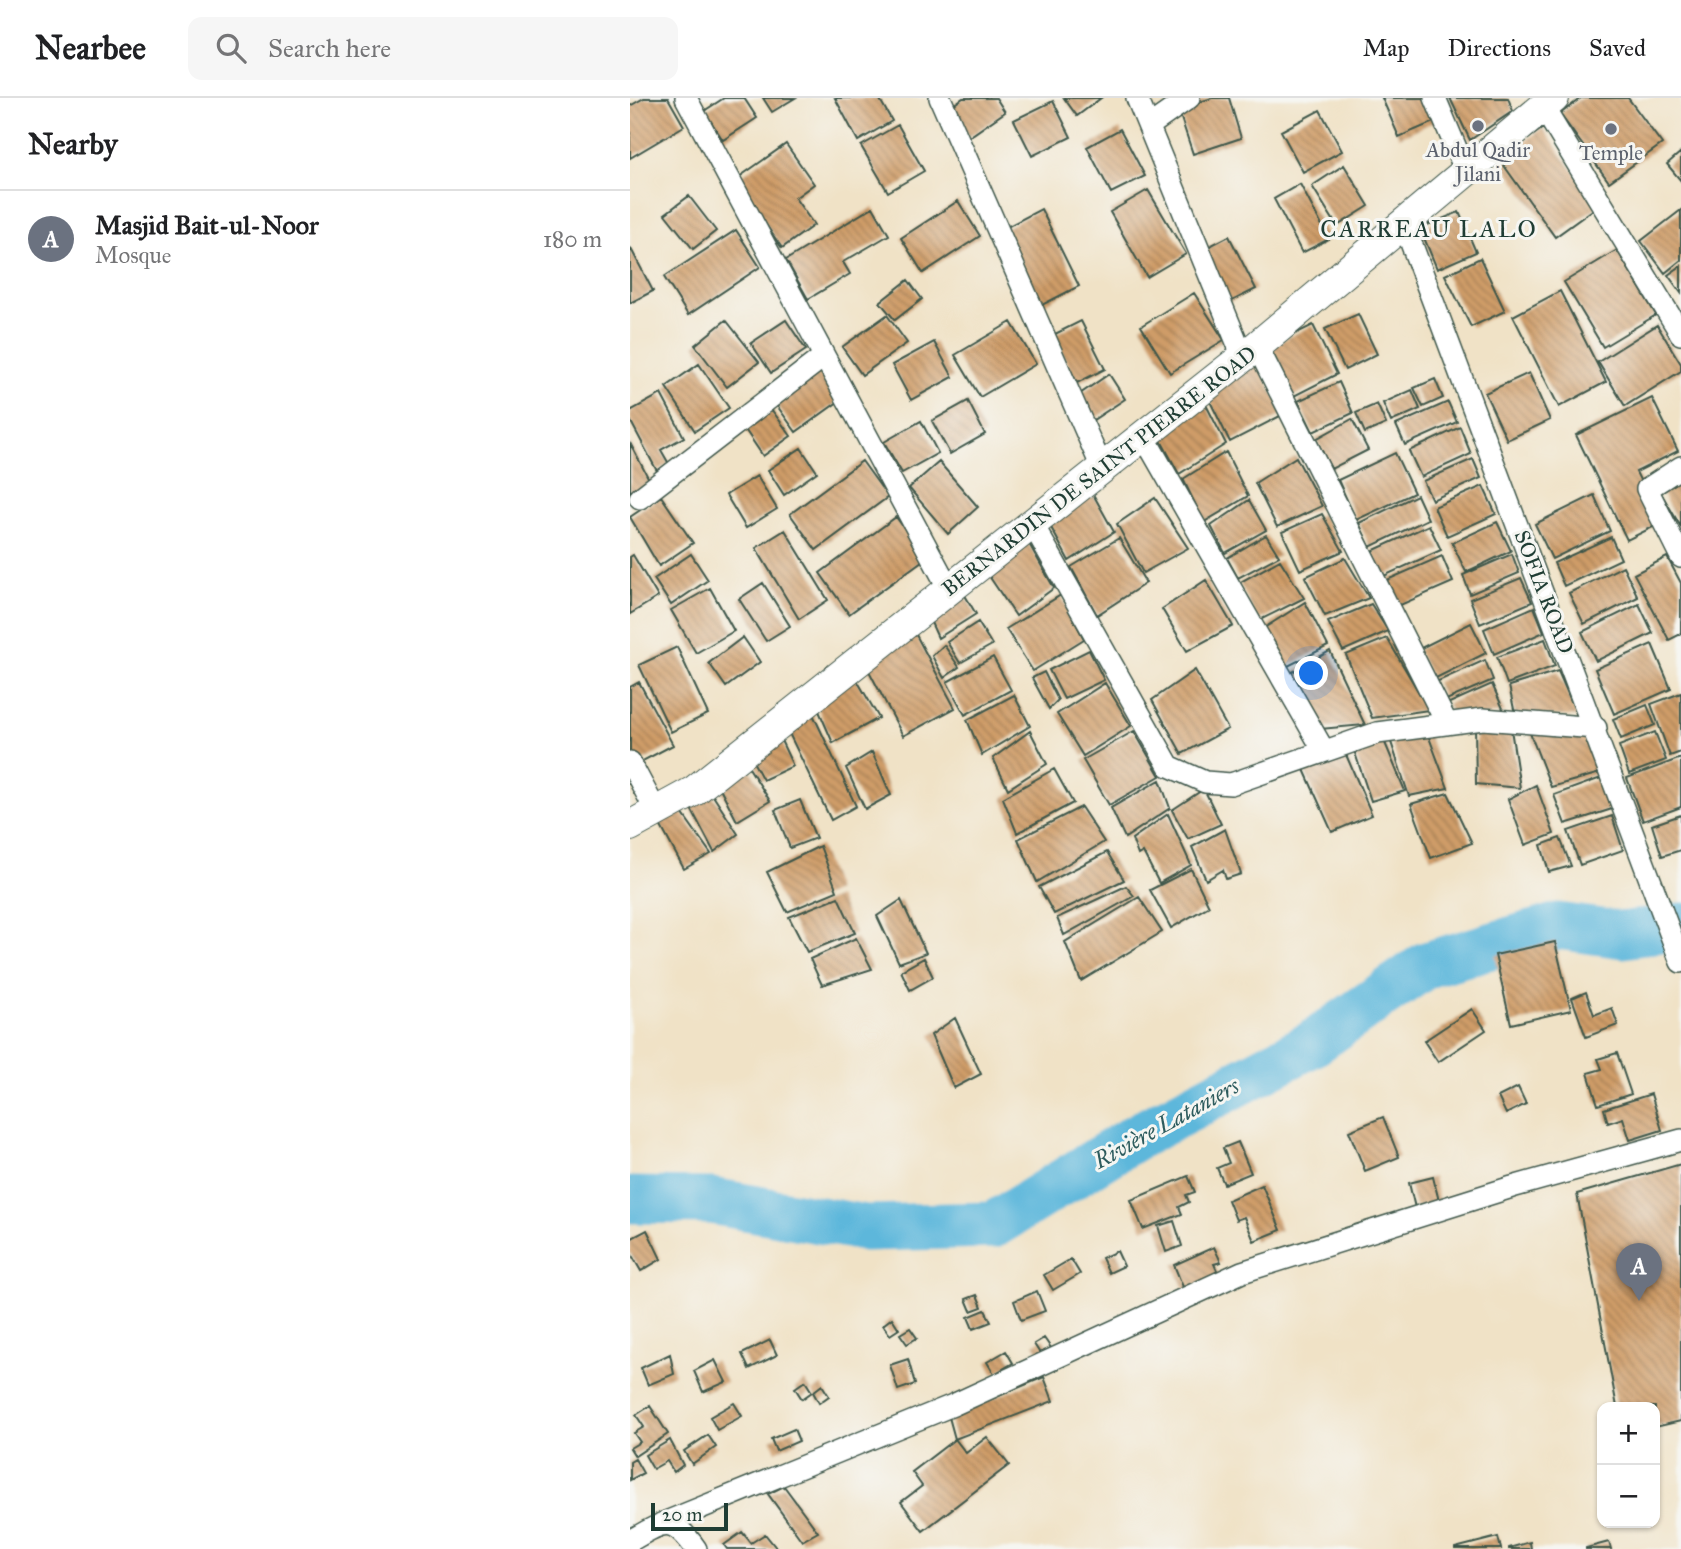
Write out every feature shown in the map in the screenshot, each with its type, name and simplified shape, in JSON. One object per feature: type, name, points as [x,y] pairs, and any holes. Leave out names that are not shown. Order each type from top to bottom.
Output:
[{"type":"main road","name":"BERNARDIN DE SAINT PIERRE ROAD","points":[[630,826],[694,790],[1250,351],[1548,103]]},
{"type":"street","points":[[686,98],[949,589]]},
{"type":"street","points":[[940,98],[1102,468]]},
{"type":"street","points":[[1137,98],[1250,351],[1447,724]]},
{"type":"street","points":[[1149,126],[1189,98]]},
{"type":"street","points":[[1434,98],[1466,172]]},
{"type":"street","points":[[1548,103],[1681,334]]},
{"type":"street","name":"SOFIA ROAD","points":[[1404,224],[1596,728],[1681,962]]},
{"type":"street","points":[[640,498],[823,357]]},
{"type":"street","points":[[1143,435],[1324,751]]},
{"type":"street","points":[[1681,467],[1647,489],[1681,557]]},
{"type":"street","points":[[1032,523],[1169,766],[1205,782],[1231,784],[1377,733],[1483,719],[1596,728]]},
{"type":"street","points":[[630,762],[656,811]]},
{"type":"street","points":[[630,1541],[660,1524],[953,1405],[1242,1272],[1512,1187],[1681,1140]]},
{"type":"street","points":[[660,1524],[675,1525],[696,1549]]},
{"type":"building","points":[[644,98],[668,98],[684,126],[630,158],[630,106]]},
{"type":"building","points":[[724,98],[744,98],[757,118],[723,140],[704,111]]},
{"type":"building","points":[[763,98],[795,98],[772,112]]},
{"type":"building","points":[[835,98],[879,98],[892,121],[858,141]]},
{"type":"building","points":[[963,98],[996,98],[1005,112],[969,137],[949,108]]},
{"type":"building","points":[[1064,98],[1101,98],[1077,116]]},
{"type":"building","points":[[1212,98],[1229,98],[1241,138],[1193,154],[1178,109]]},
{"type":"building","points":[[1382,98],[1426,98],[1436,121],[1399,137]]},
{"type":"building","name":"Abdul Qadir Jilani","points":[[1450,98],[1508,98],[1513,111],[1470,140]]},
{"type":"building","name":"Temple","points":[[1581,98],[1628,98],[1662,144],[1609,182],[1560,114]]},
{"type":"building","points":[[1053,101],[1071,137],[1032,156],[1014,120]]},
{"type":"building","points":[[1320,110],[1342,151],[1303,172],[1281,131]]},
{"type":"building","points":[[898,125],[924,171],[888,192],[861,146]]},
{"type":"building","points":[[1543,128],[1598,206],[1555,237],[1500,160]]},
{"type":"building","points":[[1120,129],[1145,176],[1111,193],[1087,147]]},
{"type":"building","points":[[786,144],[814,184],[795,198],[814,225],[782,248],[735,180]]},
{"type":"building","points":[[1681,152],[1681,181],[1667,164]]},
{"type":"building","points":[[1344,165],[1369,206],[1337,226],[1312,186]]},
{"type":"building","points":[[1300,184],[1329,239],[1302,253],[1274,199]]},
{"type":"building","points":[[1148,190],[1186,254],[1147,277],[1110,212]]},
{"type":"building","points":[[689,196],[716,231],[693,249],[665,214]]},
{"type":"building","points":[[958,201],[980,236],[923,273],[901,238]]},
{"type":"building","points":[[873,207],[889,235],[843,262],[850,274],[808,299],[786,260]]},
{"type":"building","points":[[1041,209],[1079,286],[1042,305],[1003,229]]},
{"type":"building","points":[[1681,210],[1681,260],[1665,273],[1641,241]]},
{"type":"building","points":[[1459,212],[1476,252],[1437,269],[1420,228]]},
{"type":"building","points":[[736,230],[760,267],[688,315],[664,277]]},
{"type":"building","points":[[1229,236],[1256,289],[1230,302],[1204,249]]},
{"type":"building","points":[[630,247],[653,291],[630,303]]},
{"type":"building","points":[[1617,250],[1656,315],[1603,347],[1564,282]]},
{"type":"building","points":[[1480,258],[1505,311],[1471,327],[1445,275]]},
{"type":"building","points":[[1681,266],[1681,293],[1668,275]]},
{"type":"building","points":[[908,280],[922,299],[895,320],[880,302]]},
{"type":"building","points":[[1560,291],[1606,382],[1559,407],[1513,316]]},
{"type":"building","points":[[1194,293],[1224,340],[1170,373],[1141,326]]},
{"type":"building","points":[[1358,314],[1377,354],[1345,370],[1325,329]]},
{"type":"building","points":[[887,315],[907,343],[862,375],[842,347]]},
{"type":"building","points":[[726,320],[759,362],[727,387],[695,345]]},
{"type":"building","points":[[786,320],[806,350],[771,373],[751,343]]},
{"type":"building","points":[[1081,321],[1105,369],[1077,383],[1053,335]]},
{"type":"building","points":[[1011,322],[1036,364],[980,397],[955,355]]},
{"type":"building","points":[[1313,325],[1337,374],[1294,396],[1269,347]]},
{"type":"building","points":[[1657,325],[1681,364],[1681,371],[1625,406],[1598,362]]},
{"type":"building","points":[[934,342],[953,377],[911,400],[892,365]]},
{"type":"building","points":[[1254,356],[1284,414],[1230,442],[1206,393]]},
{"type":"building","points":[[699,364],[729,408],[695,431],[666,387]]},
{"type":"building","points":[[821,370],[842,399],[796,432],[775,403]]},
{"type":"building","points":[[1529,373],[1550,420],[1507,440],[1485,393]]},
{"type":"building","points":[[1109,374],[1125,399],[1093,420],[1077,396]]},
{"type":"building","points":[[1435,379],[1443,398],[1423,407],[1414,388]]},
{"type":"building","points":[[1339,382],[1353,413],[1313,432],[1298,401]]},
{"type":"building","points":[[1412,390],[1420,409],[1391,422],[1383,403]]},
{"type":"building","points":[[661,394],[684,437],[661,450],[669,464],[657,471],[630,420],[630,411]]},
{"type":"building","points":[[1202,397],[1226,444],[1179,474],[1157,433]]},
{"type":"building","points":[[1652,398],[1678,451],[1636,472],[1661,523],[1627,540],[1576,435]]},
{"type":"building","points":[[968,401],[985,434],[950,454],[932,421]]},
{"type":"building","points":[[1448,402],[1457,422],[1405,445],[1396,425]]},
{"type":"building","points":[[1377,404],[1386,424],[1365,433],[1356,413]]},
{"type":"building","points":[[771,409],[791,436],[763,456],[744,428]]},
{"type":"building","points":[[1352,419],[1368,450],[1331,469],[1316,439]]},
{"type":"building","points":[[921,421],[938,453],[902,473],[884,442]]},
{"type":"building","points":[[1460,427],[1471,454],[1421,477],[1409,451]]},
{"type":"building","points":[[630,443],[652,485],[630,497]]},
{"type":"building","points":[[801,448],[817,472],[784,495],[768,470]]},
{"type":"building","points":[[1226,452],[1248,496],[1204,522],[1183,479]]},
{"type":"building","points":[[1395,453],[1414,493],[1356,520],[1338,480]]},
{"type":"building","points":[[1296,457],[1322,506],[1277,527],[1255,483]]},
{"type":"building","points":[[1473,459],[1481,478],[1432,500],[1423,481]]},
{"type":"building","points":[[862,461],[888,497],[816,550],[790,514]]},
{"type":"building","points":[[939,462],[978,507],[948,534],[909,488]]},
{"type":"building","points":[[757,476],[777,509],[746,528],[726,495]]},
{"type":"building","points":[[1681,480],[1681,527],[1661,493]]},
{"type":"building","points":[[1483,486],[1496,514],[1447,536],[1434,507]]},
{"type":"building","points":[[1089,487],[1114,532],[1069,561],[1047,520]]},
{"type":"building","points":[[1417,495],[1428,519],[1370,547],[1359,523]]},
{"type":"building","points":[[1594,495],[1610,531],[1552,559],[1535,524]]},
{"type":"building","points":[[661,496],[693,543],[659,566],[630,517]]},
{"type":"building","points":[[1155,498],[1188,548],[1143,573],[1117,524]]},
{"type":"building","points":[[1249,500],[1266,530],[1225,553],[1211,526]]},
{"type":"building","points":[[1322,514],[1343,551],[1300,570],[1282,532]]},
{"type":"building","points":[[896,517],[926,558],[849,614],[820,573]]},
{"type":"building","points":[[1497,522],[1511,551],[1466,572],[1452,543]]},
{"type":"building","points":[[1429,525],[1441,550],[1384,576],[1372,551]]},
{"type":"building","points":[[785,530],[828,600],[799,619],[756,548]]},
{"type":"building","points":[[1266,535],[1279,556],[1238,578],[1227,558]]},
{"type":"building","points":[[1611,537],[1621,559],[1564,586],[1554,563]]},
{"type":"building","points":[[1119,538],[1146,583],[1097,615],[1071,567]]},
{"type":"building","points":[[1028,542],[1054,588],[1016,616],[987,573]]},
{"type":"building","points":[[691,554],[708,580],[671,605],[654,579]]},
{"type":"building","points":[[1512,554],[1519,573],[1470,594],[1463,575]]},
{"type":"building","points":[[633,555],[658,597],[630,614],[630,557]]},
{"type":"building","points":[[1442,556],[1453,582],[1398,606],[1387,580]]},
{"type":"building","points":[[1667,557],[1681,583],[1681,634],[1669,640],[1634,574]]},
{"type":"building","points":[[1345,558],[1369,598],[1325,616],[1305,577]]},
{"type":"building","points":[[1280,560],[1304,598],[1258,621],[1239,583]]},
{"type":"building","points":[[1623,566],[1638,597],[1584,624],[1569,593]]},
{"type":"building","points":[[1521,578],[1532,602],[1480,624],[1470,599]]},
{"type":"building","points":[[1206,580],[1233,626],[1187,651],[1162,609]]},
{"type":"building","points":[[763,583],[790,626],[766,641],[739,599]]},
{"type":"building","points":[[710,588],[734,631],[696,653],[671,610]]},
{"type":"building","points":[[963,592],[976,614],[938,638],[929,618]]},
{"type":"building","points":[[1061,595],[1084,639],[1033,671],[1006,629]]},
{"type":"building","points":[[1305,602],[1328,646],[1284,668],[1261,630]]},
{"type":"building","points":[[1371,604],[1388,631],[1343,651],[1328,622]]},
{"type":"building","points":[[1639,604],[1653,633],[1596,661],[1582,632]]},
{"type":"building","points":[[1534,607],[1544,632],[1494,654],[1484,629]]},
{"type":"building","points":[[978,622],[992,645],[960,663],[947,642]]},
{"type":"building","points":[[1471,623],[1486,653],[1432,680],[1417,650]]},
{"type":"building","points":[[915,633],[955,708],[903,736],[867,667]]},
{"type":"building","points":[[743,637],[760,662],[726,687],[709,663]]},
{"type":"building","points":[[1387,638],[1429,710],[1372,718],[1346,655]]},
{"type":"building","points":[[1545,639],[1555,666],[1507,684],[1497,657]]},
{"type":"building","points":[[1652,644],[1671,689],[1614,714],[1595,669]]},
{"type":"building","points":[[944,645],[959,667],[944,678],[932,656]]},
{"type":"building","points":[[677,647],[708,714],[671,732],[639,665]]},
{"type":"building","points":[[1089,650],[1104,680],[1064,699],[1049,670]]},
{"type":"building","points":[[1330,651],[1365,725],[1320,729],[1289,674]]},
{"type":"building","points":[[993,657],[1011,690],[965,715],[947,682]]},
{"type":"building","points":[[1485,660],[1493,680],[1444,701],[1436,682]]},
{"type":"building","points":[[1195,670],[1228,729],[1182,754],[1152,700]]},
{"type":"building","points":[[1558,671],[1578,717],[1515,714],[1509,686]]},
{"type":"building","points":[[1044,672],[1058,700],[1049,709],[1032,678]]},
{"type":"building","points":[[854,675],[879,718],[833,743],[816,704]]},
{"type":"building","points":[[639,682],[673,745],[637,764],[630,751],[630,687]]},
{"type":"building","points":[[1105,683],[1131,726],[1083,756],[1057,714]]},
{"type":"building","points":[[1492,684],[1505,713],[1454,719],[1447,704]]},
{"type":"building","points":[[1681,693],[1681,752],[1670,756],[1651,704]]},
{"type":"building","points":[[1014,695],[1030,726],[982,755],[967,720]]},
{"type":"building","points":[[1647,705],[1655,725],[1621,739],[1613,719]]},
{"type":"building","points":[[811,710],[856,806],[831,820],[786,727]]},
{"type":"building","points":[[1475,726],[1511,729],[1520,788],[1476,784]]},
{"type":"building","points":[[1528,728],[1584,735],[1600,773],[1551,787]]},
{"type":"building","points":[[1030,731],[1047,764],[1008,789],[993,758]]},
{"type":"building","points":[[1134,731],[1160,776],[1109,805],[1083,760]]},
{"type":"building","points":[[1427,732],[1448,788],[1409,796],[1389,736]]},
{"type":"building","points":[[1655,732],[1666,760],[1629,774],[1619,746]]},
{"type":"building","points":[[778,734],[793,766],[763,780],[749,754]]},
{"type":"building","points":[[1383,738],[1405,791],[1371,801],[1353,747]]},
{"type":"building","points":[[1344,750],[1372,815],[1332,832],[1302,765]]},
{"type":"building","points":[[872,752],[891,795],[865,809],[846,768]]},
{"type":"building","points":[[1681,758],[1681,807],[1643,821],[1627,778]]},
{"type":"building","points":[[744,760],[770,801],[737,821],[716,780]]},
{"type":"building","points":[[1054,769],[1073,803],[1017,833],[1003,798]]},
{"type":"building","points":[[1601,778],[1612,809],[1565,824],[1554,795]]},
{"type":"building","points":[[1160,780],[1170,808],[1125,838],[1111,808]]},
{"type":"building","points":[[1536,785],[1554,834],[1525,845],[1508,799]]},
{"type":"building","points":[[708,788],[738,834],[714,852],[687,801]]},
{"type":"building","points":[[1204,789],[1221,824],[1188,839],[1172,810]]},
{"type":"building","points":[[1448,793],[1472,843],[1431,858],[1411,804]]},
{"type":"building","points":[[800,800],[816,838],[790,848],[775,810]]},
{"type":"building","points":[[1081,807],[1104,842],[1037,882],[1018,839]]},
{"type":"building","points":[[680,810],[711,854],[684,869],[658,821]]},
{"type":"building","points":[[1168,814],[1191,865],[1159,883],[1143,852],[1138,855],[1132,839]]},
{"type":"building","points":[[1681,815],[1681,850],[1662,856],[1652,825]]},
{"type":"building","points":[[1612,816],[1623,850],[1580,865],[1568,831]]},
{"type":"building","points":[[1225,829],[1241,874],[1226,879],[1223,870],[1206,880],[1192,847]]},
{"type":"building","points":[[1560,838],[1571,866],[1549,872],[1541,845]]},
{"type":"building","points":[[820,846],[837,891],[787,912],[767,872]]},
{"type":"building","points":[[1107,852],[1124,880],[1054,914],[1039,887]]},
{"type":"building","points":[[1191,869],[1209,906],[1171,928],[1150,890]]},
{"type":"building","points":[[1126,886],[1134,896],[1064,935],[1057,918]]},
{"type":"building","points":[[838,897],[855,933],[807,952],[789,917]]},
{"type":"building","points":[[1139,897],[1162,932],[1081,981],[1065,942]]},
{"type":"building","points":[[901,900],[926,953],[899,963],[877,916]]},
{"type":"building","points":[[856,938],[872,969],[822,985],[810,959]]},
{"type":"building","points":[[1555,942],[1571,1010],[1511,1024],[1495,955]]},
{"type":"building","points":[[924,958],[933,977],[910,990],[901,971]]},
{"type":"building","points":[[1586,992],[1594,1015],[1612,1008],[1618,1025],[1586,1037],[1572,998]]},
{"type":"building","points":[[1472,1009],[1486,1030],[1438,1062],[1424,1041]]},
{"type":"building","points":[[955,1018],[981,1074],[954,1088],[931,1035]]},
{"type":"building","points":[[1617,1053],[1631,1094],[1598,1105],[1588,1073],[1602,1069],[1598,1059]]},
{"type":"building","points":[[1518,1087],[1526,1104],[1506,1114],[1498,1097]]},
{"type":"building","points":[[1651,1094],[1662,1130],[1630,1140],[1623,1118],[1608,1123],[1604,1109]]},
{"type":"building","points":[[1383,1117],[1399,1157],[1365,1171],[1349,1131]]},
{"type":"building","points":[[1238,1142],[1251,1173],[1224,1184],[1217,1168],[1229,1163],[1223,1148]]},
{"type":"building","points":[[1681,1164],[1681,1421],[1660,1426],[1660,1402],[1616,1402],[1577,1194]]},
{"type":"building","points":[[1188,1176],[1195,1192],[1186,1195],[1189,1202],[1179,1207],[1182,1214],[1143,1229],[1131,1200]]},
{"type":"building","points":[[1433,1177],[1439,1201],[1415,1208],[1409,1183]]},
{"type":"building","points":[[1262,1185],[1281,1230],[1254,1241],[1244,1217],[1236,1220],[1228,1200]]},
{"type":"building","points":[[1174,1221],[1182,1246],[1166,1252],[1158,1226]]},
{"type":"building","points":[[647,1230],[661,1259],[641,1271],[630,1252],[630,1239]]},
{"type":"building","points":[[1214,1247],[1221,1262],[1214,1264],[1220,1277],[1185,1292],[1174,1265]]},
{"type":"building","points":[[1117,1251],[1124,1266],[1109,1273],[1102,1258]]},
{"type":"building","points":[[1071,1259],[1080,1274],[1053,1290],[1044,1275]]},
{"type":"building","points":[[1037,1291],[1045,1311],[1021,1320],[1014,1301]]},
{"type":"building","points":[[977,1295],[982,1307],[971,1311],[966,1299]]},
{"type":"building","points":[[985,1310],[991,1322],[973,1329],[968,1317]]},
{"type":"building","points":[[892,1318],[899,1329],[890,1335],[883,1325]]},
{"type":"building","points":[[910,1328],[917,1338],[907,1344],[900,1334]]},
{"type":"building","points":[[1044,1338],[1051,1348],[1041,1355],[1034,1344]]},
{"type":"building","points":[[770,1340],[777,1355],[749,1369],[742,1354]]},
{"type":"building","points":[[1006,1351],[1013,1363],[994,1374],[987,1362]]},
{"type":"building","points":[[670,1354],[674,1374],[648,1385],[641,1368]]},
{"type":"building","points":[[908,1359],[915,1384],[898,1390],[890,1365]]},
{"type":"building","points":[[715,1360],[726,1382],[703,1392],[694,1371]]},
{"type":"building","points":[[1044,1377],[1053,1401],[955,1439],[949,1417]]},
{"type":"building","points":[[805,1381],[812,1392],[802,1399],[795,1388]]},
{"type":"building","points":[[822,1385],[829,1396],[819,1403],[813,1392]]},
{"type":"building","points":[[734,1403],[742,1416],[717,1430],[710,1417]]},
{"type":"building","points":[[650,1406],[668,1434],[635,1456],[630,1448],[640,1442],[634,1433],[644,1427],[636,1415]]},
{"type":"building","points":[[794,1429],[799,1441],[776,1451],[771,1439]]},
{"type":"building","points":[[708,1435],[716,1447],[692,1464],[684,1451]]},
{"type":"building","points":[[987,1437],[1009,1465],[923,1531],[901,1502],[922,1486],[912,1472],[955,1439],[966,1453]]},
{"type":"building","points":[[670,1440],[683,1465],[674,1472],[667,1461],[653,1469],[645,1455]]},
{"type":"building","points":[[635,1459],[643,1473],[630,1480],[630,1462]]},
{"type":"building","points":[[784,1486],[818,1532],[802,1541],[768,1494]]},
{"type":"building","points":[[742,1532],[751,1543],[765,1534],[777,1549],[727,1549],[724,1545]]},
{"type":"building","points":[[1498,1537],[1501,1549],[1455,1549],[1455,1548]]},
{"type":"building","points":[[1530,1542],[1531,1549],[1509,1549],[1509,1548]]},
{"type":"building","points":[[1609,1542],[1611,1549],[1586,1549],[1586,1548]]},
{"type":"waterway","name":"Rivière Lataniers","points":[[630,1200],[711,1201],[865,1228],[993,1225],[1134,1138],[1312,1044],[1426,965],[1558,926],[1623,935],[1681,926]]},
{"type":"place","name":"Abdul Qadir Jilani","points":[[1478,126]]},
{"type":"place","name":"Temple","points":[[1611,129]]},
{"type":"place","name":"Masjid Bait-ul-Noor","points":[[1639,1301]]},
{"type":"district","name":"CARREAU LALO","points":[[1429,229]]}]
